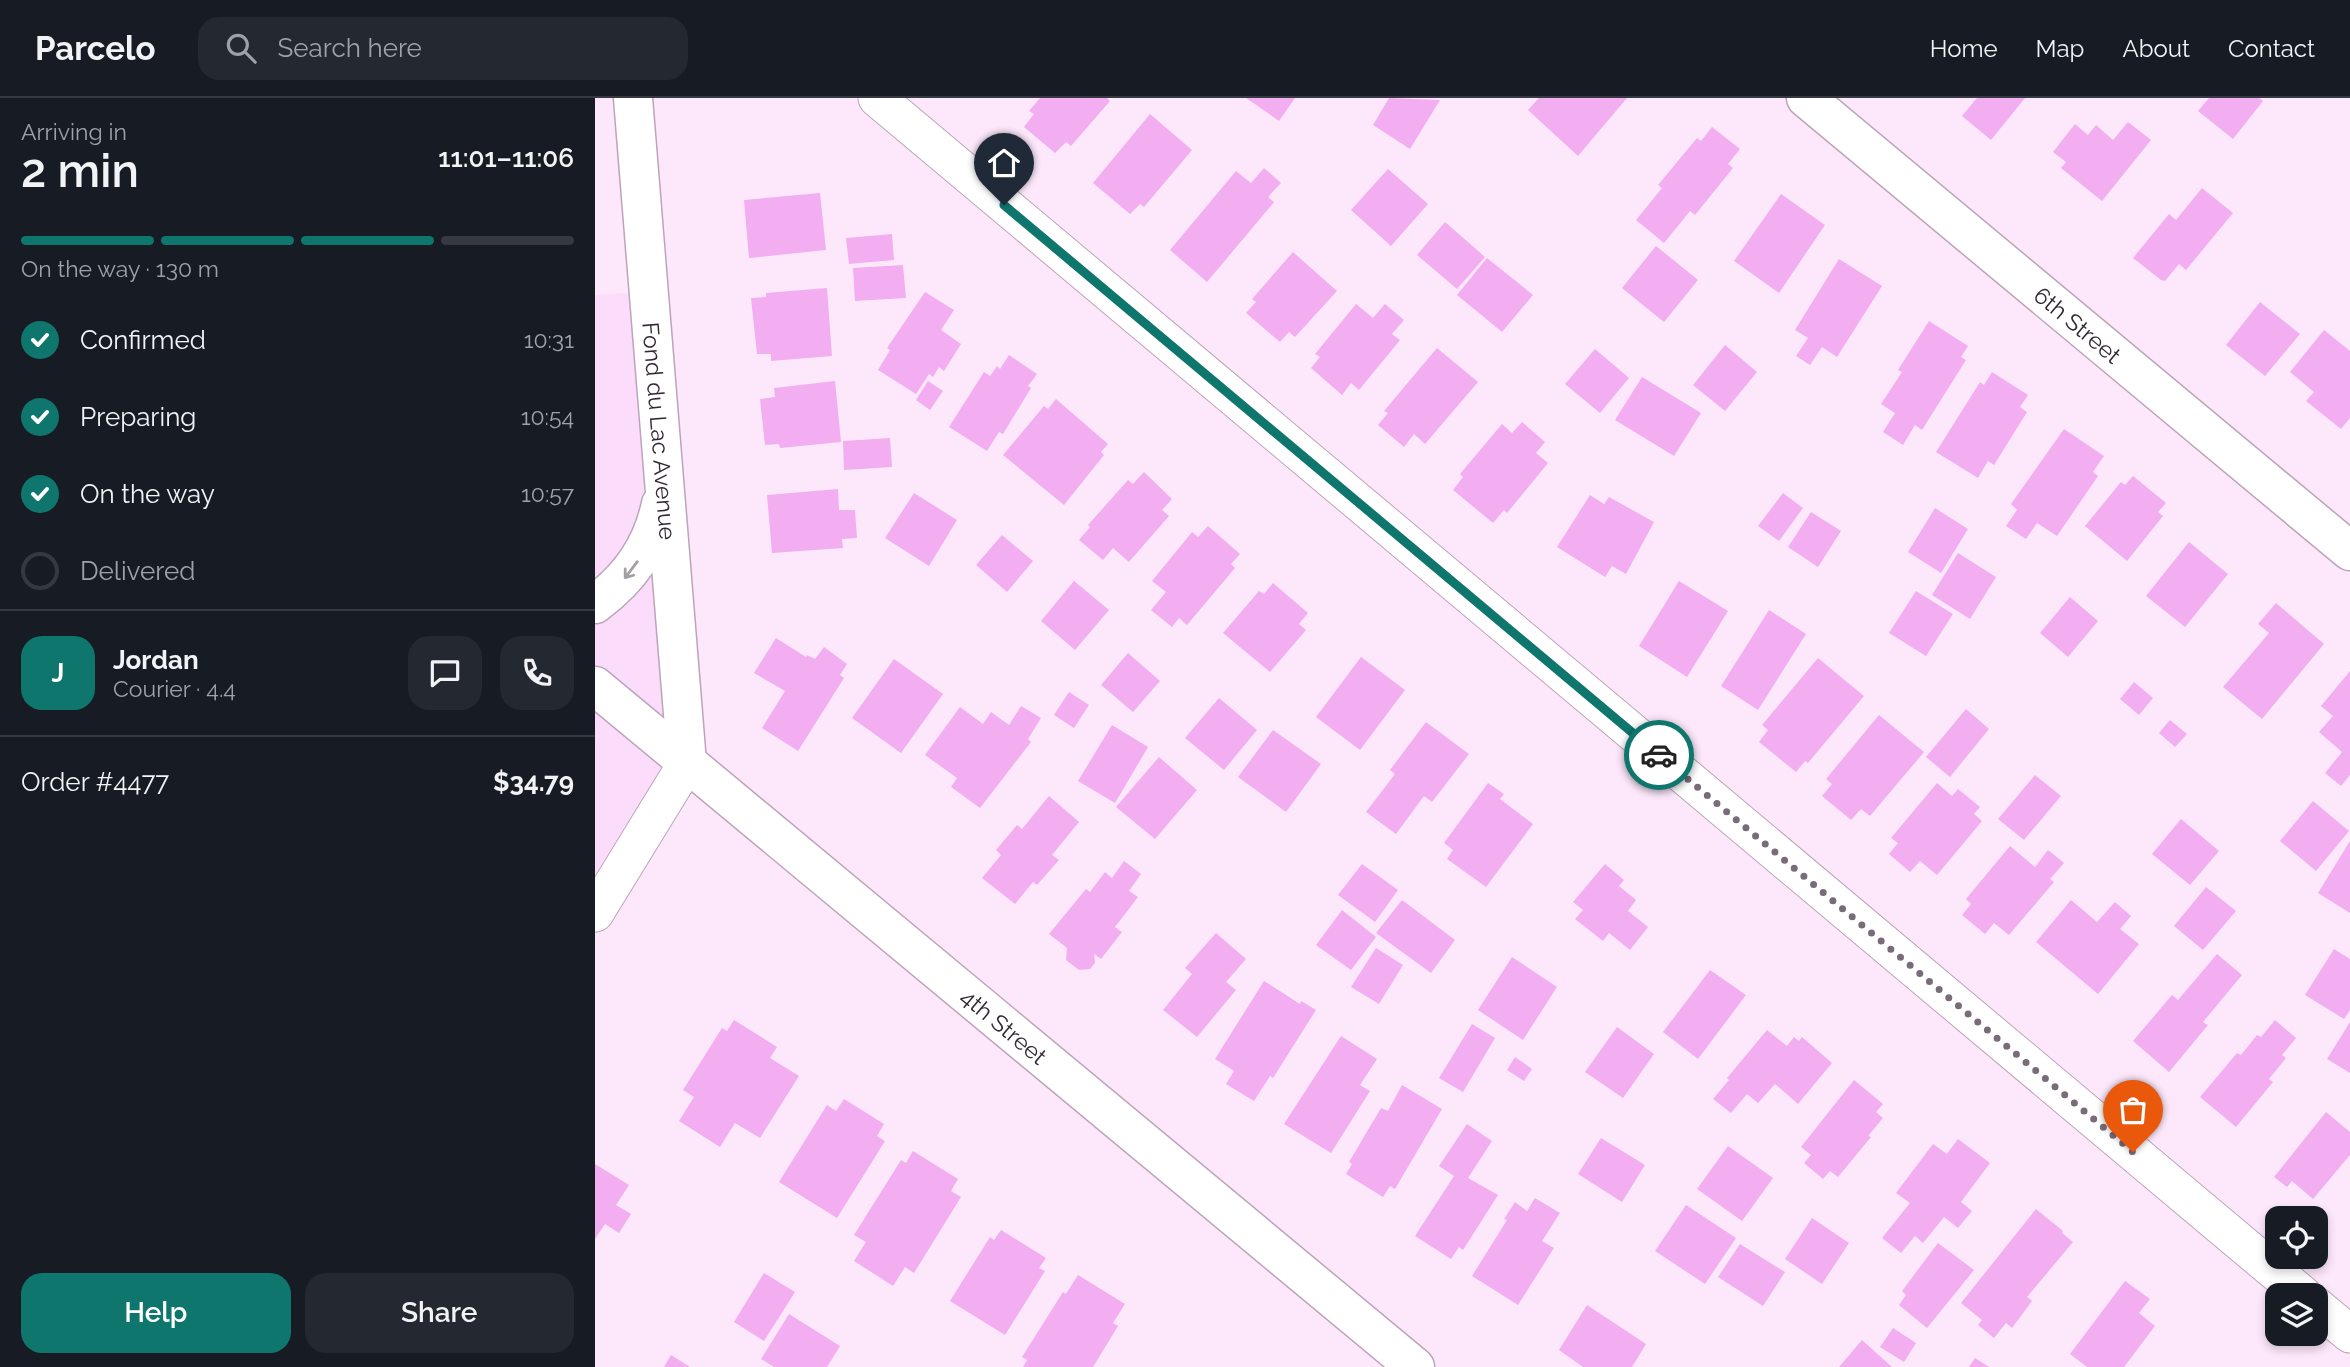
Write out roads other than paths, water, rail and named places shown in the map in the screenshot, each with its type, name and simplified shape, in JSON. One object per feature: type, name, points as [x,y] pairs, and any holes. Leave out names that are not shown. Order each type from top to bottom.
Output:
[{"type":"street","name":"Fond du Lac Avenue","points":[[633,98],[687,764]]},
{"type":"street","points":[[877,98],[2289,1283]]},
{"type":"street","name":"6th Street","points":[[1825,104],[2350,551]]},
{"type":"street","points":[[595,604],[620,583],[644,552],[656,529],[665,485]]},
{"type":"street","name":"4th Street","points":[[595,686],[1415,1367]]},
{"type":"street","points":[[595,913],[687,764]]},
{"type":"street","points":[[2328,1316],[2350,1335]]}]
